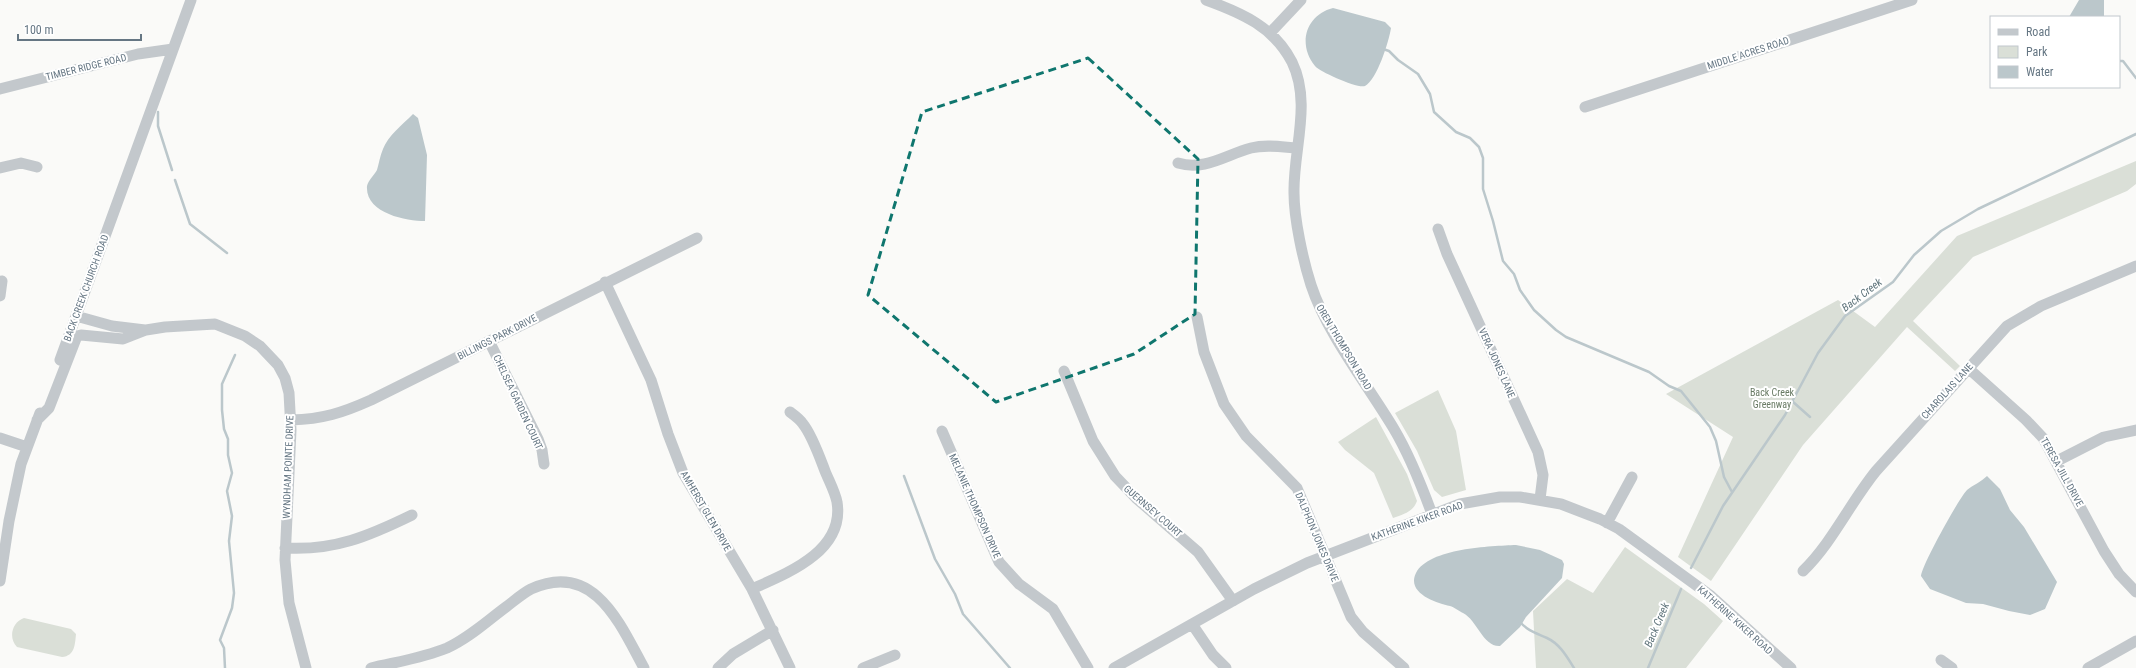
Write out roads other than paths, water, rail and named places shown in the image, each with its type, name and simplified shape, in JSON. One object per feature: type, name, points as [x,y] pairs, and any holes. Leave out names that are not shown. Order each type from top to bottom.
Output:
[{"type":"street","name":"BACK CREEK CHURCH ROAD","points":[[0,582],[9,521],[27,447],[191,0]]},
{"type":"street","name":"OREN THOMPSON ROAD","points":[[1206,0],[1247,16],[1270,33],[1287,55],[1299,82],[1302,111],[1294,173],[1295,209],[1311,284],[1318,304],[1327,322],[1402,442],[1415,469],[1432,514]]},
{"type":"street","points":[[1270,33],[1300,0]]},
{"type":"street","name":"MIDDLE ACRES ROAD","points":[[1585,107],[1912,0]]},
{"type":"street","name":"TIMBER RIDGE ROAD","points":[[0,89],[138,54],[173,49]]},
{"type":"street","points":[[1178,163],[1189,166],[1202,166],[1252,148],[1264,146],[1297,148]]},
{"type":"street","points":[[0,168],[21,164],[37,166]]},
{"type":"street","name":"VERA JONES LANE","points":[[1438,229],[1538,452],[1543,475],[1540,499]]},
{"type":"street","name":"BILLINGS PARK DRIVE","points":[[291,420],[312,419],[340,414],[605,282],[697,238]]},
{"type":"street","name":"CHAROLAIS LANE","points":[[1803,571],[1815,560],[1859,492],[1876,471],[1997,335],[2023,315],[2136,266]]},
{"type":"street","points":[[0,296],[2,281]]},
{"type":"street","name":"AMHERST GLEN DRIVE","points":[[605,282],[651,380],[668,434],[683,473],[752,589],[790,668]]},
{"type":"street","name":"WYNDHAM POINTE DRIVE","points":[[76,316],[112,326],[146,330]]},
{"type":"street","name":"DALPHON JONES DRIVE","points":[[1197,317],[1204,352],[1224,404],[1246,436],[1296,488],[1351,617],[1363,632],[1404,668]]},
{"type":"street","name":"WYNDHAM POINTE DRIVE","points":[[37,420],[49,408],[77,336],[81,335],[123,339],[146,330],[181,325],[215,324],[245,336],[271,357],[285,378],[289,393],[291,420],[285,548],[289,603],[306,668]]},
{"type":"street","name":"CHELSEA GARDEN COURT","points":[[489,341],[538,439],[544,464]]},
{"type":"street","name":"TERESA JILL DRIVE","points":[[1968,368],[2038,432],[2057,461],[2104,551],[2119,574],[2136,592]]},
{"type":"street","name":"GUERNSEY COURT","points":[[1064,371],[1094,441],[1115,476],[1136,498],[1198,552],[1234,601]]},
{"type":"street","points":[[752,589],[781,576],[818,553],[829,540],[837,522],[837,502],[822,463],[804,424],[790,412]]},
{"type":"street","points":[[2057,461],[2104,437],[2136,430]]},
{"type":"street","name":"MELANIE THOMPSON DRIVE","points":[[942,431],[999,562],[1019,584],[1053,609],[1088,668]]},
{"type":"street","points":[[0,438],[27,447]]},
{"type":"street","points":[[1608,523],[1632,477]]},
{"type":"street","name":"KATHERINE KIKER ROAD","points":[[1114,668],[1272,579],[1325,555],[1432,514],[1478,500],[1520,497],[1540,499],[1581,510],[1608,523],[1711,596],[1787,667]]},
{"type":"street","points":[[285,548],[304,549],[335,546],[358,539],[412,515]]},
{"type":"street","points":[[371,668],[447,648],[486,625],[531,589],[553,582],[577,584],[594,592],[608,605],[644,668]]},
{"type":"street","points":[[1192,624],[1209,651],[1226,668]]},
{"type":"street","points":[[718,668],[733,654],[773,630]]},
{"type":"street","points":[[2088,668],[2136,641]]},
{"type":"street","points":[[863,668],[895,655]]},
{"type":"street","points":[[1941,660],[1952,668]]},
{"type":"water","points":[[2079,0],[2104,0],[2104,16],[2070,16]]},
{"type":"water","points":[[1333,8],[1385,22],[1391,28],[1388,42],[1378,68],[1374,76],[1365,86],[1347,83],[1318,69],[1309,57],[1306,49],[1307,31],[1316,17]]},
{"type":"water","points":[[413,114],[418,118],[427,155],[425,221],[417,221],[388,214],[379,209],[368,195],[367,186],[377,170],[385,144]]},
{"type":"water","points":[[1987,476],[2000,489],[2010,510],[2024,527],[2057,582],[2045,609],[2030,615],[1983,604],[1966,603],[1930,589],[1921,576],[1934,546],[1963,496],[1967,490]]},
{"type":"water","points":[[1516,545],[1540,550],[1562,560],[1564,564],[1562,578],[1526,617],[1520,627],[1500,646],[1489,642],[1468,616],[1452,607],[1430,600],[1415,586],[1414,580],[1416,573],[1423,565],[1434,558],[1447,553],[1462,550],[1492,546]]},
{"type":"waterway","points":[[1383,49],[1389,51],[1398,60],[1418,74],[1430,94],[1434,112],[1456,132],[1470,138],[1479,147],[1483,158],[1483,189],[1503,261],[1514,274],[1520,290],[1534,310],[1566,337],[1649,372],[1669,386],[1681,391],[1710,427],[1716,441],[1724,477],[1732,492]]},
{"type":"waterway","points":[[2120,61],[2123,61],[2136,78]]},
{"type":"waterway","points":[[158,112],[158,126],[172,170]]},
{"type":"waterway","name":"Back Creek","points":[[1691,568],[1723,506],[1785,415],[1818,353],[1845,316],[1893,282],[1914,255],[1941,231],[1978,209],[2136,134]]},
{"type":"waterway","points":[[175,180],[190,224],[227,253]]},
{"type":"waterway","points":[[225,668],[224,648],[220,640],[232,608],[234,593],[229,541],[232,516],[227,491],[232,473],[228,455],[228,439],[224,429],[222,384],[235,355]]},
{"type":"waterway","points":[[1792,401],[1810,417]]},
{"type":"waterway","points":[[904,476],[935,559],[955,594],[963,614],[1010,668]]},
{"type":"waterway","name":"Back Creek","points":[[1648,668],[1681,589]]},
{"type":"waterway","points":[[1520,622],[1529,630],[1556,644],[1563,651],[1574,668]]},
{"type":"park label","name":"Back Creek Greenway","points":[[1772,398]]}]
